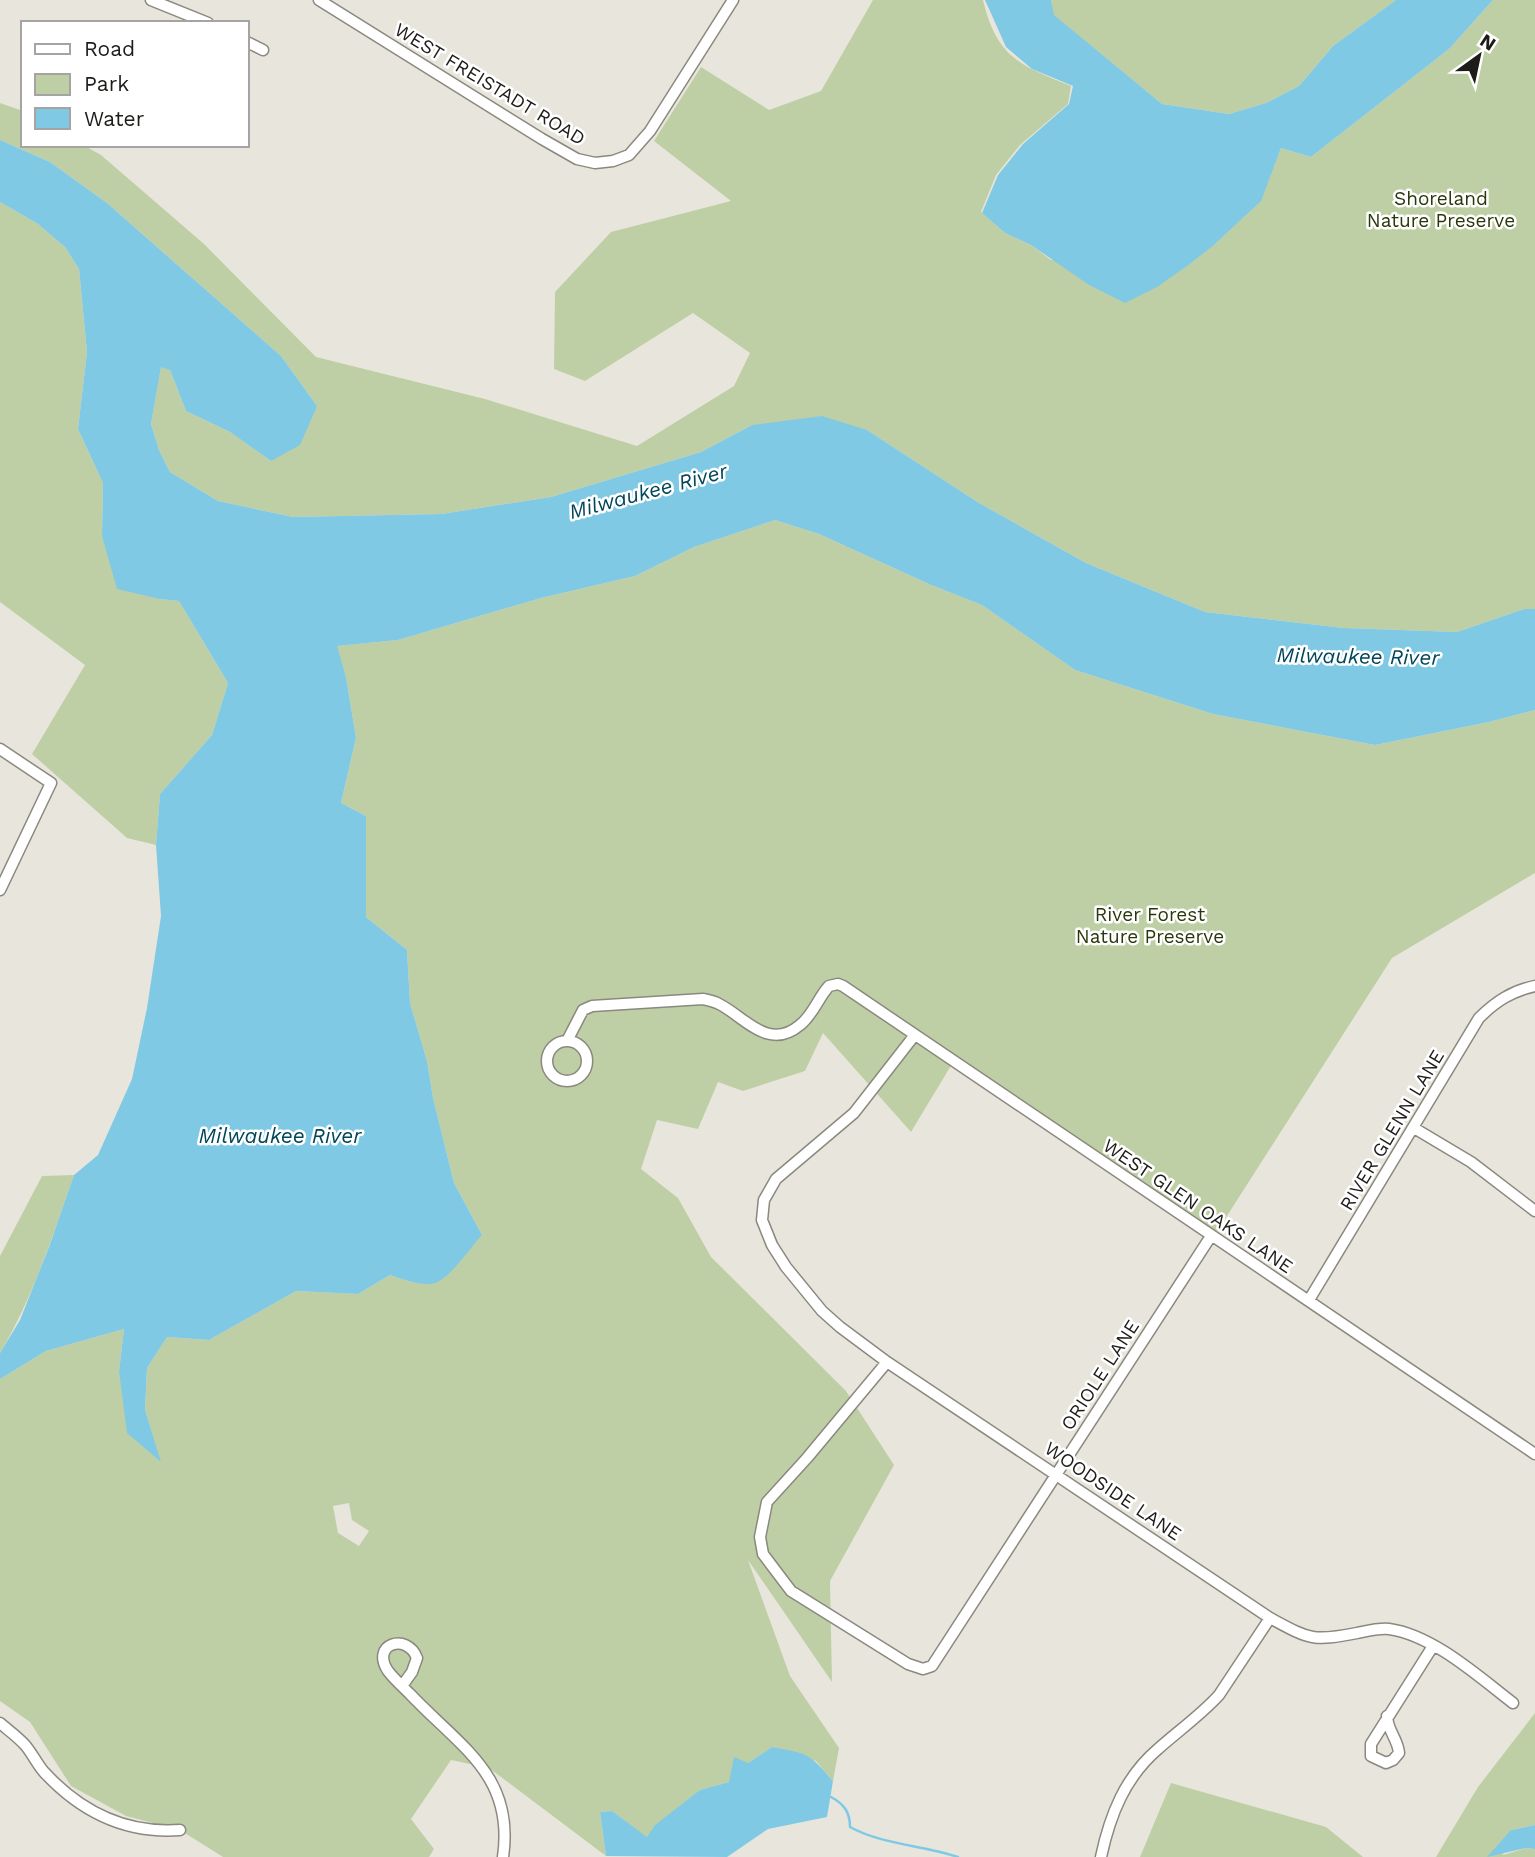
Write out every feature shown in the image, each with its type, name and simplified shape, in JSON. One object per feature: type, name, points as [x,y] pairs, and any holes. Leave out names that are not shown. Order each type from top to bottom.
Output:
[{"type":"street","points":[[151,0],[203,21]]},
{"type":"street","name":"WEST FREISTADT ROAD","points":[[318,0],[577,159],[595,163],[613,161],[629,155],[650,131],[733,0]]},
{"type":"street","points":[[248,42],[263,50]]},
{"type":"street","points":[[0,749],[51,783],[0,890]]},
{"type":"street","name":"WEST GLEN OAKS LANE","points":[[567,1041],[583,1010],[592,1006],[704,999],[720,1004],[749,1026],[768,1034],[785,1033],[798,1027],[808,1017],[830,986],[843,986],[1535,1454]]},
{"type":"street","name":"RIVER GLENN LANE","points":[[1309,1300],[1479,1018],[1496,1002],[1517,990],[1535,986]]},
{"type":"street","name":"WOODSIDE LANE","points":[[915,1036],[854,1113],[776,1179],[764,1200],[762,1220],[772,1245],[786,1267],[822,1311],[887,1362],[1270,1618],[1306,1636],[1321,1640],[1387,1629],[1413,1636],[1466,1667],[1513,1703]]},
{"type":"street","points":[[567,1041],[574,1042],[584,1050],[587,1062],[586,1069],[577,1079],[564,1081],[552,1075],[547,1063],[550,1050],[567,1041]]},
{"type":"street","points":[[1414,1128],[1471,1162],[1535,1211]]},
{"type":"street","name":"ORIOLE LANE","points":[[887,1362],[807,1458],[766,1502],[760,1537],[763,1554],[791,1591],[908,1664],[923,1669],[932,1666],[1211,1236]]},
{"type":"street","points":[[1101,1857],[1121,1795],[1132,1777],[1146,1759],[1219,1695],[1270,1618]]},
{"type":"street","points":[[1387,1716],[1433,1646]]},
{"type":"street","points":[[402,1686],[478,1760],[489,1777],[503,1808],[503,1857]]},
{"type":"street","points":[[0,1723],[23,1742],[43,1770],[78,1803],[105,1819],[133,1827],[154,1831],[180,1830]]},
{"type":"green space","name":"Shoreland Nature Preserve","points":[[873,0],[983,0],[995,35],[1013,57],[1038,72],[1071,86],[1068,104],[1020,145],[996,175],[981,212],[1005,233],[1031,245],[1051,260],[1214,245],[1260,201],[1281,148],[1311,157],[1449,49],[1493,0],[1535,0],[1535,609],[1524,609],[1457,632],[1344,628],[1205,612],[1086,563],[979,503],[867,430],[752,425],[701,452],[551,497],[441,514],[293,517],[218,501],[170,472],[159,450],[151,424],[161,366],[170,370],[186,411],[230,432],[271,461],[317,406],[281,356],[107,203],[50,162],[0,140],[0,103],[21,110],[21,147],[87,147],[101,155],[204,244],[316,357],[485,399],[637,446],[734,386],[750,353],[693,313],[585,381],[554,369],[555,292],[611,232],[731,201],[654,141],[701,67],[769,110],[821,91]]},
{"type":"green space","points":[[1051,0],[1396,0],[1333,46],[1299,86],[1266,103],[1229,114],[1162,104],[1053,15]]},
{"type":"green space","points":[[0,202],[38,224],[65,247],[79,269],[87,352],[78,429],[103,483],[102,536],[160,599],[179,601],[228,683],[212,735],[160,794],[156,845],[127,838],[32,754],[85,665],[0,602]]},
{"type":"green space","name":"River Forest Nature Preserve","points":[[775,520],[819,534],[982,605],[1075,670],[1213,714],[1375,745],[1535,710],[1535,873],[1392,958],[1216,1233],[955,1059],[911,1132],[823,1033],[805,1071],[743,1091],[718,1082],[698,1129],[657,1120],[641,1169],[678,1198],[711,1257],[846,1391],[894,1465],[830,1581],[832,1682],[748,1560],[790,1676],[839,1748],[833,1781],[816,1761],[772,1747],[748,1763],[729,1782],[700,1790],[647,1838],[612,1811],[600,1812],[606,1856],[489,1768],[451,1760],[411,1819],[434,1849],[429,1857],[223,1857],[180,1830],[126,1816],[71,1786],[30,1722],[0,1701],[0,1379],[46,1351],[124,1329],[119,1371],[160,1461],[145,1410],[147,1368],[167,1337],[209,1340],[296,1291],[358,1294],[390,1275],[412,1282],[482,1235],[454,1183],[433,1098],[427,1061],[410,1003],[407,950],[366,917],[366,816],[341,803],[356,738],[346,677],[336,646],[398,640],[541,598],[635,576],[694,547]],"holes":[[[349,1503],[352,1520],[369,1531],[359,1546],[338,1533],[333,1506]]]},
{"type":"green space","points":[[74,1175],[32,1288],[0,1353],[0,1256],[42,1176]]},
{"type":"green space","points":[[1535,1713],[1535,1825],[1511,1830],[1503,1855],[1526,1848],[1535,1849],[1535,1857],[1436,1857],[1478,1787]]},
{"type":"green space","points":[[1171,1783],[1326,1827],[1363,1857],[1140,1857]]},
{"type":"water","points":[[985,0],[1051,0],[1054,15],[1162,104],[1229,114],[1266,103],[1299,86],[1333,46],[1396,0],[1493,0],[1449,49],[1311,157],[1281,148],[1261,201],[1187,266],[1157,287],[1125,303],[1089,285],[1031,245],[1005,233],[982,213],[998,175],[1023,144],[1069,104],[1073,86],[1032,69],[1006,47]]},
{"type":"water","name":"Milwaukee River","points":[[0,140],[50,162],[107,203],[281,356],[317,406],[300,445],[271,461],[230,432],[186,411],[170,370],[161,367],[151,424],[159,450],[170,472],[218,501],[293,517],[441,514],[551,497],[701,452],[752,425],[822,416],[867,430],[979,503],[1086,563],[1205,612],[1344,628],[1457,632],[1524,609],[1535,609],[1535,710],[1375,745],[1213,714],[1075,670],[982,605],[819,534],[775,520],[694,547],[635,576],[541,598],[398,640],[337,646],[346,677],[356,738],[341,803],[366,816],[366,917],[407,950],[410,1003],[427,1061],[433,1098],[454,1183],[482,1235],[454,1269],[435,1283],[418,1283],[390,1275],[358,1294],[296,1291],[209,1340],[167,1337],[147,1368],[145,1410],[161,1462],[127,1433],[119,1371],[124,1329],[46,1351],[0,1379],[0,1353],[20,1320],[74,1175],[98,1155],[132,1079],[147,1008],[161,916],[156,845],[160,794],[212,735],[228,683],[179,601],[117,589],[102,536],[103,483],[78,429],[87,352],[79,269],[65,247],[38,224],[0,202]]},
{"type":"water","points":[[772,1747],[807,1756],[833,1781],[827,1817],[768,1829],[727,1857],[606,1856],[600,1812],[612,1811],[647,1837],[655,1825],[700,1790],[729,1782],[734,1757],[748,1763]]},
{"type":"water","points":[[1535,1825],[1535,1849],[1526,1848],[1487,1857],[1511,1830]]},
{"type":"waterway","points":[[831,1797],[845,1809],[850,1827],[876,1838],[958,1857]]}]
